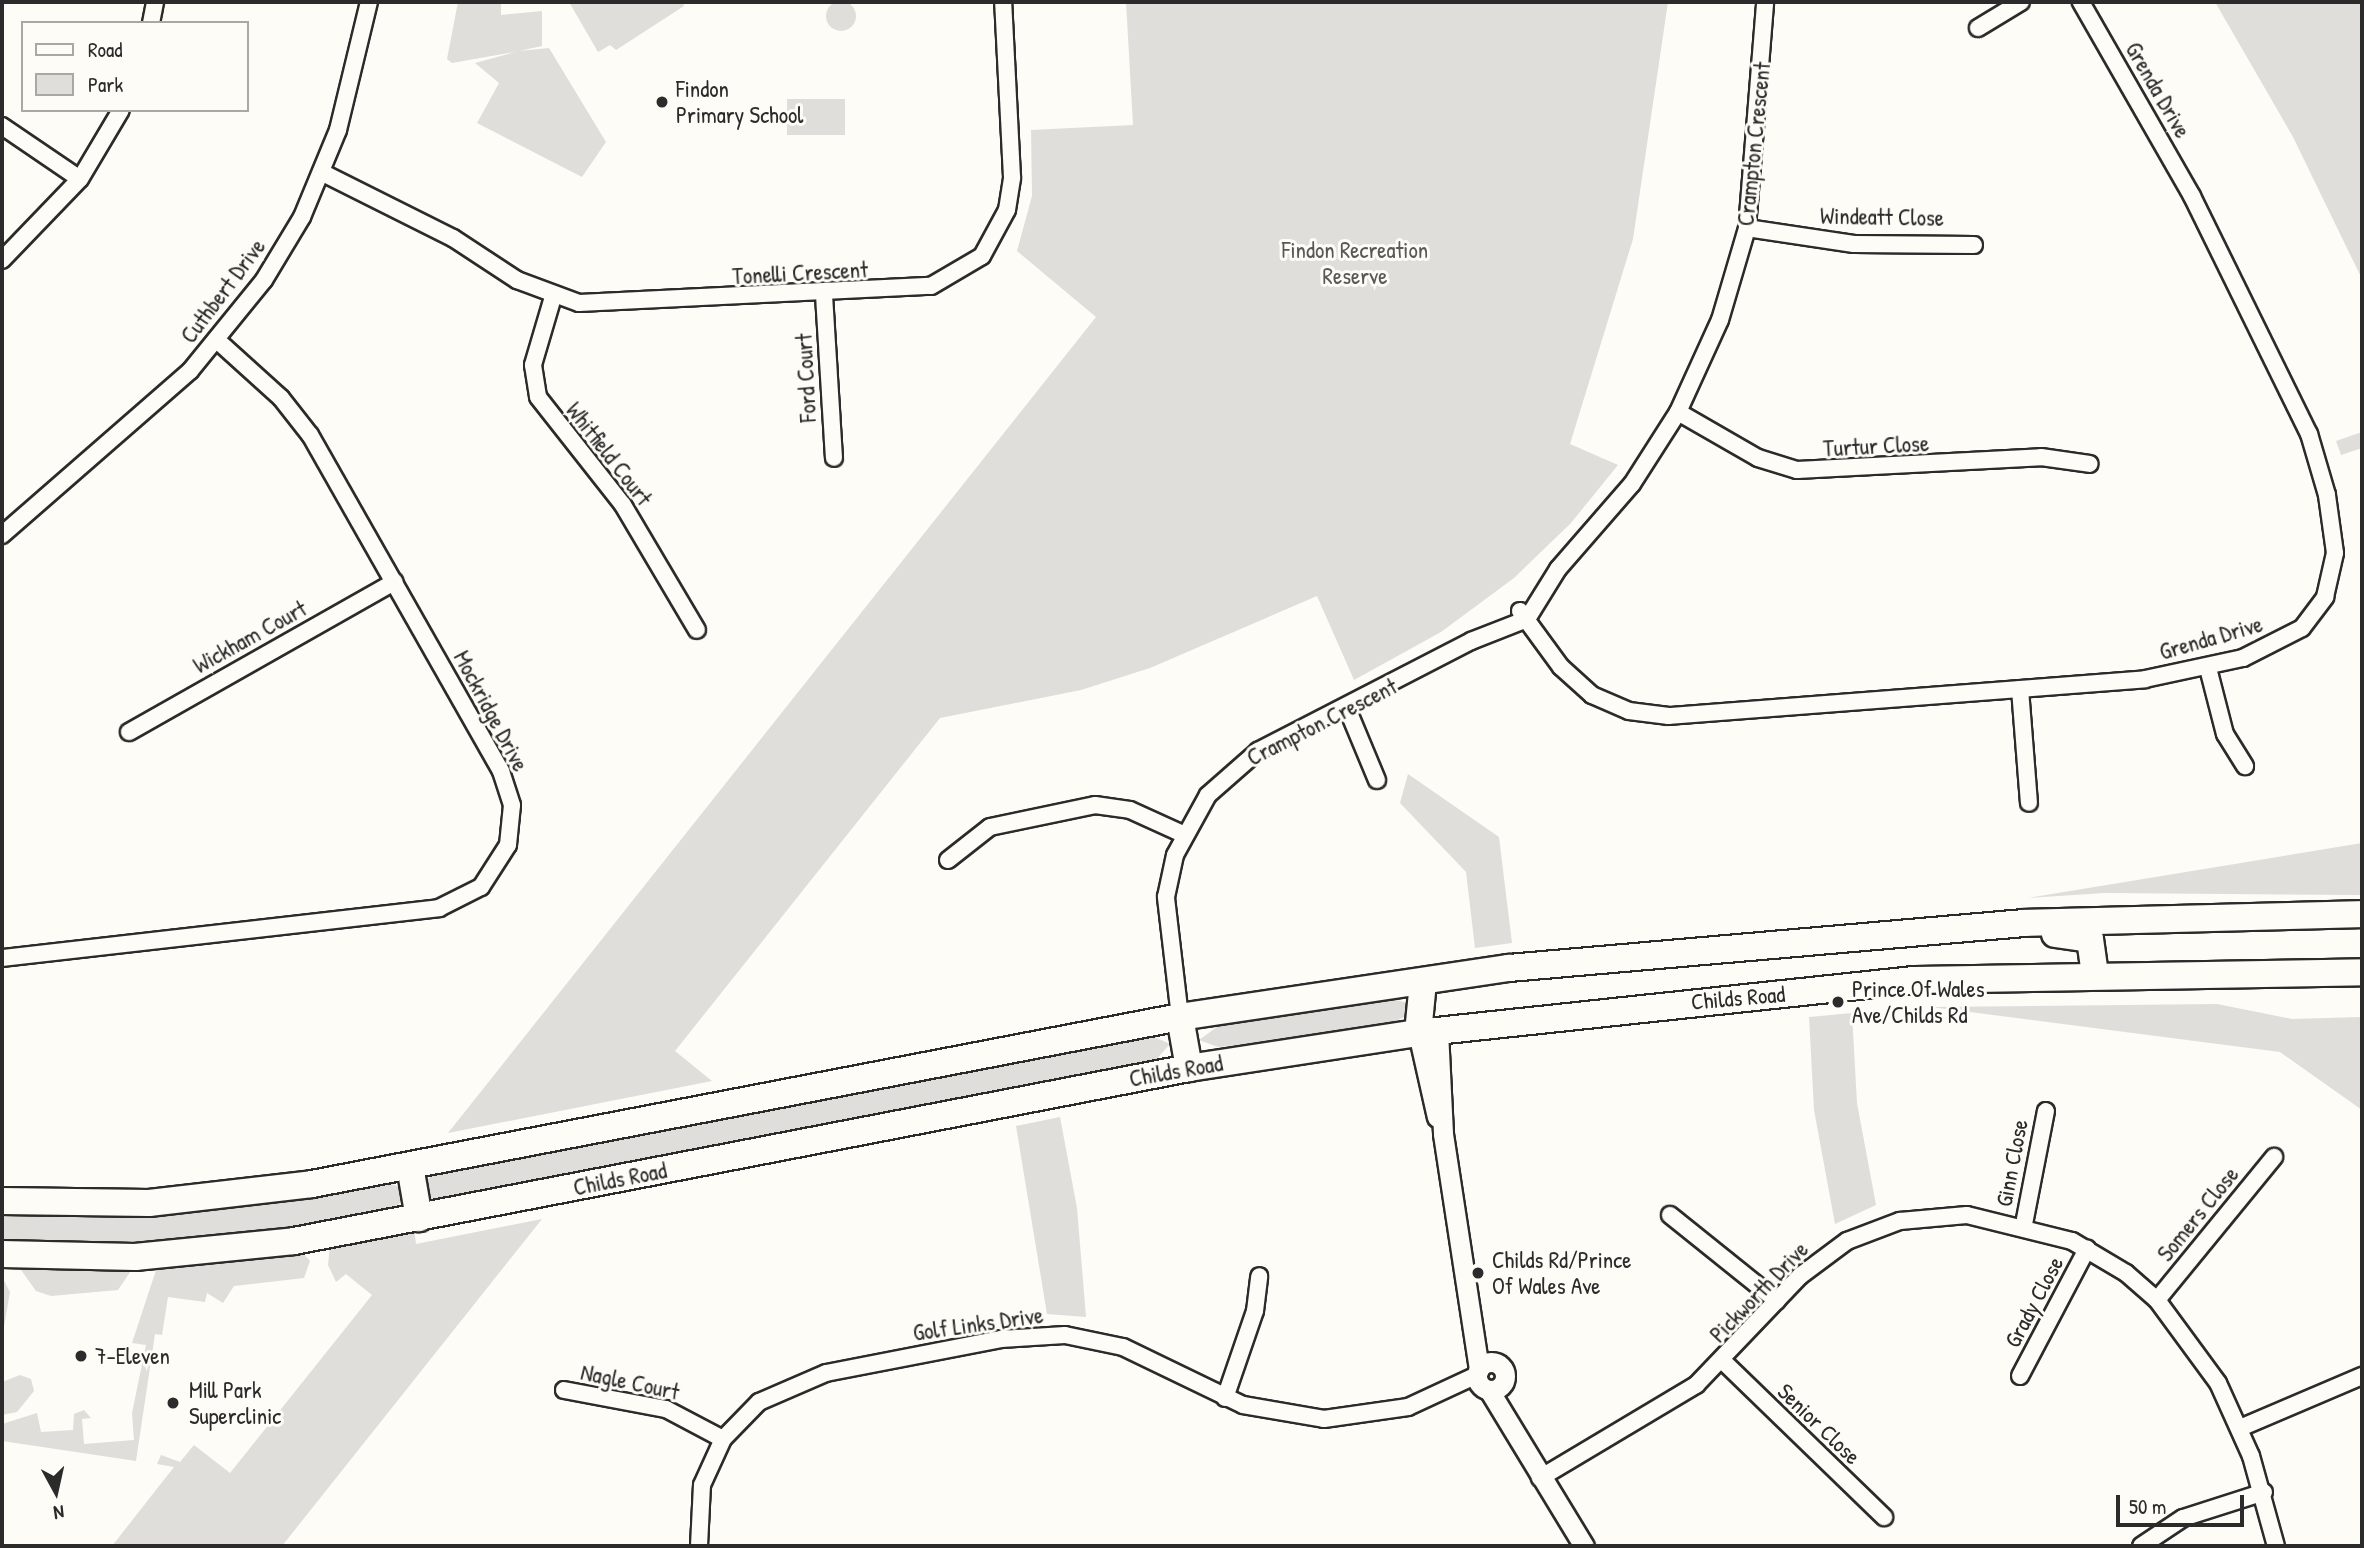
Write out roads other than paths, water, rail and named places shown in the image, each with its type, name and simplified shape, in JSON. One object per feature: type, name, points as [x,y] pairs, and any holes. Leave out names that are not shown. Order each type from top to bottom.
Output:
[{"type":"main road","points":[[2,1201],[205,1199],[410,1166],[1180,1017],[1621,955],[2067,921],[2362,914]]},
{"type":"main road","points":[[1837,937],[2081,935],[2096,947],[2095,975]]},
{"type":"main road","name":"Childs Road","points":[[2,1254],[204,1252],[419,1218],[1189,1068],[1428,1032],[1915,981],[2095,975],[2362,972]]},
{"type":"main road","points":[[1423,982],[1428,1032]]},
{"type":"main road","name":"Crampton Crescent","points":[[1180,1017],[1189,1068]]},
{"type":"main road","points":[[410,1166],[419,1218]]},
{"type":"street","points":[[151,21],[155,2]]},
{"type":"street","name":"Cuthbert Drive","points":[[2,535],[218,341],[269,271],[319,178],[348,100],[369,2]]},
{"type":"street","name":"Tonelli Crescent","points":[[319,178],[453,238],[553,297],[625,305],[824,295],[939,284],[982,256],[999,232],[1013,177],[1003,2]]},
{"type":"street","name":"Crampton Crescent","points":[[1180,1017],[1165,921],[1183,834],[1240,764],[1471,640],[1524,615],[1558,569],[1632,484],[1678,412],[1720,320],[1746,229],[1765,2]]},
{"type":"street","points":[[1978,27],[2021,2]]},
{"type":"street","name":"Grenda Drive","points":[[1524,615],[1575,682],[1610,705],[1650,715],[2020,689],[2208,668],[2272,647],[2314,615],[2334,568],[2332,516],[2292,397],[2192,196],[2081,2]]},
{"type":"street","points":[[2,260],[80,179],[120,112]]},
{"type":"street","points":[[2,126],[80,179]]},
{"type":"street","name":"Windeatt Close","points":[[1746,229],[1854,244],[1974,245]]},
{"type":"street","name":"Ford Court","points":[[824,295],[834,458]]},
{"type":"street","name":"Whitfield Court","points":[[553,297],[533,365],[538,397],[623,505],[696,629]]},
{"type":"street","name":"Mockridge Drive","points":[[2,958],[421,911],[453,904],[481,887],[508,845],[508,788],[394,582],[296,415],[218,341]]},
{"type":"street","name":"Turtur Close","points":[[1678,412],[1758,458],[1797,470],[2041,457],[2090,464]]},
{"type":"street","name":"Wickham Court","points":[[129,732],[394,582]]},
{"type":"street","points":[[2208,668],[2225,734],[2245,766]]},
{"type":"street","points":[[2020,689],[2029,803]]},
{"type":"street","points":[[1347,708],[1377,780]]},
{"type":"street","points":[[948,860],[997,824],[1095,805],[1130,810],[1183,834]]},
{"type":"street","points":[[1428,1032],[1473,1318],[1488,1378],[1540,1478],[1584,1546]]},
{"type":"street","name":"Ginn Close","points":[[2024,1224],[2046,1111]]},
{"type":"street","name":"Somers Close","points":[[2157,1300],[2274,1157]]},
{"type":"street","name":"Pickworth Drive","points":[[1540,1478],[1677,1400],[1724,1362],[1815,1262],[1868,1230],[1945,1214],[2024,1224],[2087,1249],[2157,1300],[2202,1355],[2240,1428],[2264,1492],[2276,1546]]},
{"type":"street","points":[[1670,1215],[1777,1301]]},
{"type":"street","name":"Grady Close","points":[[2020,1376],[2087,1249]]},
{"type":"street","points":[[1225,1398],[1255,1311],[1258,1276]]},
{"type":"street","name":"Golf Links Drive","points":[[699,1546],[702,1485],[723,1439],[758,1402],[800,1380],[1032,1336],[1123,1347],[1225,1398],[1267,1412],[1324,1419],[1379,1414],[1488,1378]]},
{"type":"street","name":"Senior Close","points":[[1724,1362],[1884,1517]]},
{"type":"street","points":[[2240,1428],[2362,1376]]},
{"type":"street","name":"Nagle Court","points":[[564,1390],[666,1409],[723,1439]]},
{"type":"street","points":[[2141,1546],[2183,1518],[2264,1492]]},
{"type":"place","name":"Findon Primary School","points":[[662,102]]},
{"type":"place","name":"Prince Of Wales Ave/Childs Rd","points":[[1838,1002]]},
{"type":"place","name":"Childs Rd/Prince Of Wales Ave","points":[[1478,1273]]},
{"type":"place","name":"7-Eleven","points":[[81,1356]]},
{"type":"place","name":"Mill Park Superclinic","points":[[173,1403]]},
{"type":"park label","name":"Findon Recreation Reserve","points":[[1355,263]]}]
